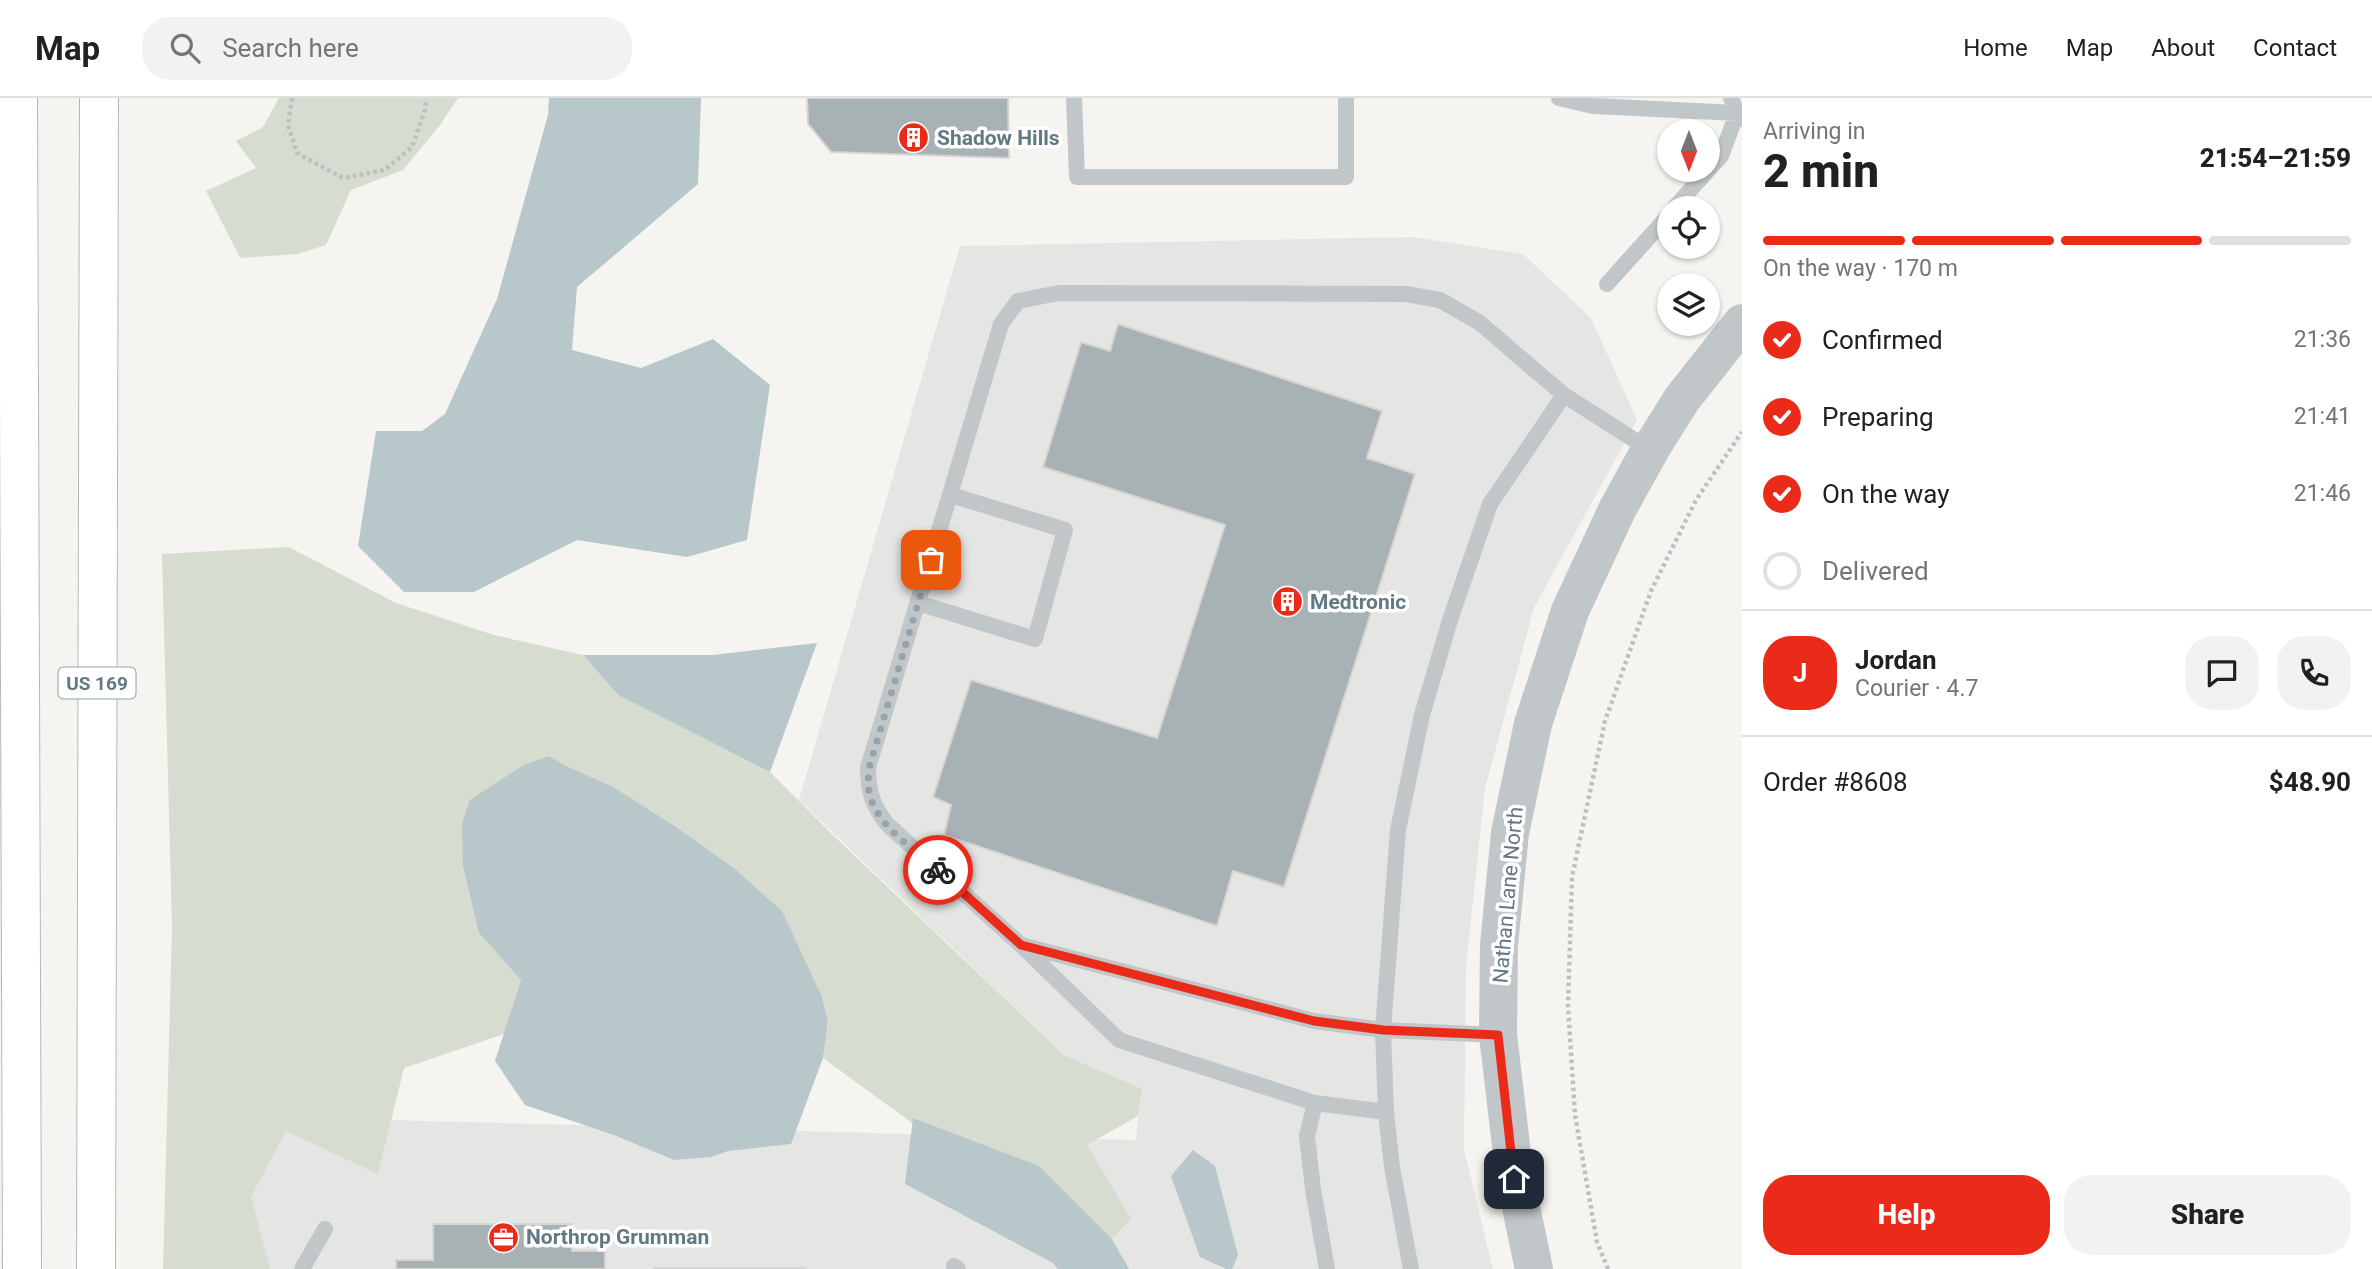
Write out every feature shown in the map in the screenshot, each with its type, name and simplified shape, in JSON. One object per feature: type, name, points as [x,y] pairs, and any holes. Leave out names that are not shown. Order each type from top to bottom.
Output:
[{"type":"highway","points":[[18,98],[22,1269]]},
{"type":"highway","name":"US 169","points":[[96,1269],[99,98]]},
{"type":"street","name":"Nathan Lane North","points":[[1534,1269],[1514,1179],[1498,1035],[1499,945],[1510,833],[1533,724],[1570,611],[1618,510],[1650,450],[1682,399],[1742,323]]},
{"type":"lane","points":[[1074,98],[1077,177],[1346,177],[1346,98]]},
{"type":"lane","points":[[1559,98],[1593,106],[1736,110],[1721,156],[1685,196]]},
{"type":"lane","points":[[1607,284],[1657,228]]},
{"type":"lane","points":[[1386,1112],[1315,1103],[1119,1040],[876,811],[869,791],[869,768],[1002,324],[1018,302],[1059,293],[1406,294],[1440,300],[1480,323],[1564,395],[1650,450]]},
{"type":"lane","points":[[1411,1269],[1394,1179],[1386,1112],[1383,1030],[1398,830],[1422,715],[1450,620],[1490,504],[1564,395]]},
{"type":"lane","points":[[918,603],[1035,639],[1065,530],[951,495]]},
{"type":"lane","points":[[1021,945],[1314,1021],[1383,1030],[1498,1035]]},
{"type":"lane","points":[[1315,1103],[1307,1136],[1313,1189],[1328,1269]]},
{"type":"lane","points":[[302,1269],[325,1229]]},
{"type":"path","points":[[292,98],[288,125],[297,153],[343,178],[385,170],[412,147],[425,110],[426,98]]},
{"type":"path","points":[[1608,1269],[1597,1242],[1575,1115],[1568,1006],[1572,877],[1605,721],[1651,591],[1696,500],[1742,432]]},
{"type":"shaded area","points":[[279,98],[458,98],[403,170],[351,190],[326,245],[297,254],[240,258],[206,191],[256,168],[236,141],[263,127]]},
{"type":"shaded area","points":[[549,98],[701,98],[698,184],[577,287],[572,350],[641,368],[713,339],[770,385],[747,540],[687,557],[577,540],[474,592],[404,592],[358,546],[376,431],[422,431],[445,414],[497,299],[548,115]]},
{"type":"shaded area","points":[[1412,237],[1523,254],[1591,318],[1637,420],[1534,608],[1485,788],[1466,967],[1464,1150],[1493,1269],[177,1269],[167,1114],[1136,1140],[1141,1089],[1064,1055],[799,800],[960,246]]},
{"type":"shaded area","points":[[289,547],[396,603],[494,635],[583,655],[618,695],[770,772],[1064,1055],[1142,1089],[1138,1116],[1087,1145],[1131,1219],[1112,1239],[1039,1166],[912,1123],[823,1058],[828,1021],[822,997],[566,766],[548,756],[479,933],[521,980],[504,1034],[404,1068],[378,1174],[286,1131],[251,1197],[270,1269],[163,1269],[172,927],[162,554]]},
{"type":"shaded area","points":[[817,643],[770,772],[618,695],[583,655],[713,655]]},
{"type":"shaded area","points":[[549,756],[613,787],[673,825],[735,869],[782,911],[822,997],[828,1021],[823,1058],[791,1144],[674,1160],[614,1135],[525,1105],[495,1061],[521,980],[479,933],[463,866],[462,823],[470,800],[524,765]]},
{"type":"shaded area","points":[[913,1118],[1039,1166],[1112,1239],[1129,1269],[1058,1269],[1053,1263],[905,1184]]},
{"type":"shaded area","points":[[1193,1150],[1215,1166],[1238,1255],[1232,1269],[1226,1269],[1200,1257],[1171,1176]]},
{"type":"building","name":"Shadow Hills","points":[[807,98],[1008,98],[1009,158],[831,152],[808,124]]},
{"type":"building","name":"Medtronic","points":[[1118,324],[1382,411],[1367,458],[1415,474],[1284,887],[1233,871],[1217,926],[944,835],[951,805],[933,797],[971,680],[1157,738],[1225,525],[1043,467],[1081,342],[1110,351]]},
{"type":"building","name":"Northrop Grumman","points":[[433,1224],[572,1224],[572,1251],[605,1251],[605,1269],[396,1269],[396,1260],[433,1260]]},
{"type":"building","points":[[804,1268],[805,1269],[654,1269]]},
{"type":"way so far","points":[[931,560],[869,768],[869,791],[876,811],[888,825],[938,870]]},
{"type":"place","name":"Shadow Hills","points":[[914,138]]},
{"type":"place","name":"Medtronic","points":[[1287,602]]},
{"type":"place","name":"Northrop Grumman","points":[[503,1237]]},
{"type":"route","points":[[938,870],[1021,945],[1314,1021],[1383,1030],[1498,1035],[1514,1179]]}]
